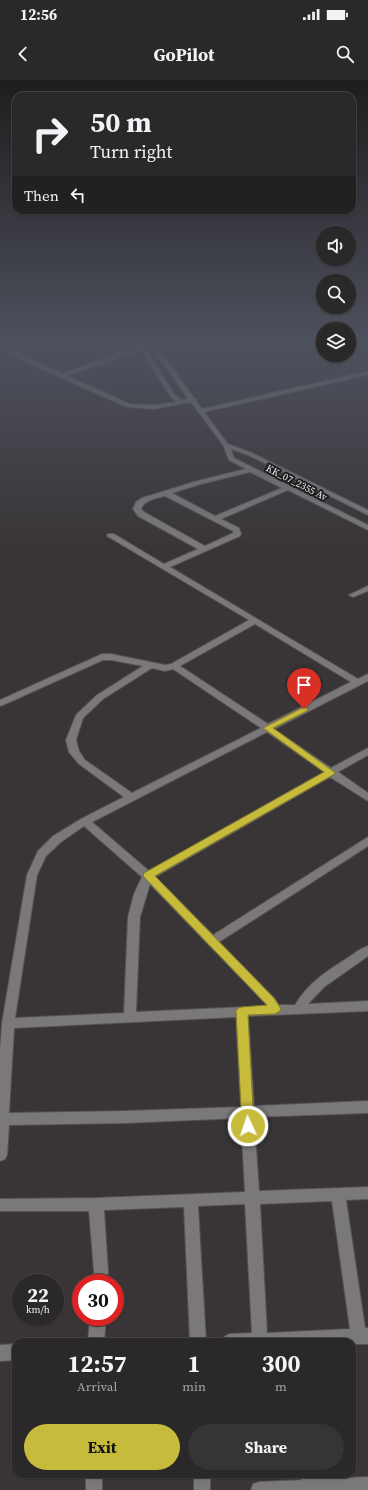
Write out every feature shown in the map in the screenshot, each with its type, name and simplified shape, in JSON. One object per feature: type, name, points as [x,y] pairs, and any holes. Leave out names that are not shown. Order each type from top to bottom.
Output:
[{"type":"street","name":"KK_07_2355 Av","points":[[203,412],[226,445],[231,459],[250,470],[368,528]]},
{"type":"street","name":"KK_07_2355 Av","points":[[226,445],[250,454],[368,513]]},
{"type":"street","points":[[204,549],[141,514],[137,509],[145,500],[199,482],[250,470]]},
{"type":"street","points":[[215,519],[287,488]]},
{"type":"street","points":[[162,567],[237,534],[236,530],[166,493]]},
{"type":"street","points":[[111,536],[255,620],[357,682]]},
{"type":"street","points":[[353,595],[368,588]]},
{"type":"street","points":[[0,704],[102,657],[111,657],[165,668],[174,666],[255,620]]},
{"type":"street","points":[[132,798],[82,762],[74,752],[71,740],[79,717],[100,697],[151,666]]},
{"type":"street","points":[[174,666],[368,798]]},
{"type":"street","points":[[0,1155],[1,1118],[8,1022],[32,875],[42,854],[57,839],[85,821],[368,677]]},
{"type":"street","points":[[130,1016],[134,918],[140,894],[148,876],[368,751]]},
{"type":"street","points":[[85,821],[148,876],[270,1001],[275,1009]]},
{"type":"street","points":[[212,941],[368,841]]},
{"type":"street","points":[[299,1009],[303,1000],[312,990],[368,950]]},
{"type":"street","points":[[8,1022],[368,1006]]},
{"type":"street","points":[[242,1011],[260,1338]]},
{"type":"street","points":[[1,1118],[126,1117],[368,1107]]},
{"type":"street","points":[[0,1205],[96,1204],[368,1193]]},
{"type":"street","points":[[336,1338],[364,1336],[338,1195]]},
{"type":"street","points":[[191,1200],[198,1338]]},
{"type":"street","points":[[96,1204],[101,1274]]},
{"type":"street","points":[[96,1338],[97,1326]]},
{"type":"street","points":[[0,1353],[12,1352]]},
{"type":"street","points":[[94,1478],[94,1490]]},
{"type":"street","points":[[202,1478],[202,1490]]},
{"type":"street","points":[[259,1490],[283,1490],[310,1481],[368,1485]]},
{"type":"route","points":[[248,1126],[242,1011],[275,1009],[270,1001],[148,876],[330,773],[307,755],[267,728],[304,709]]}]
